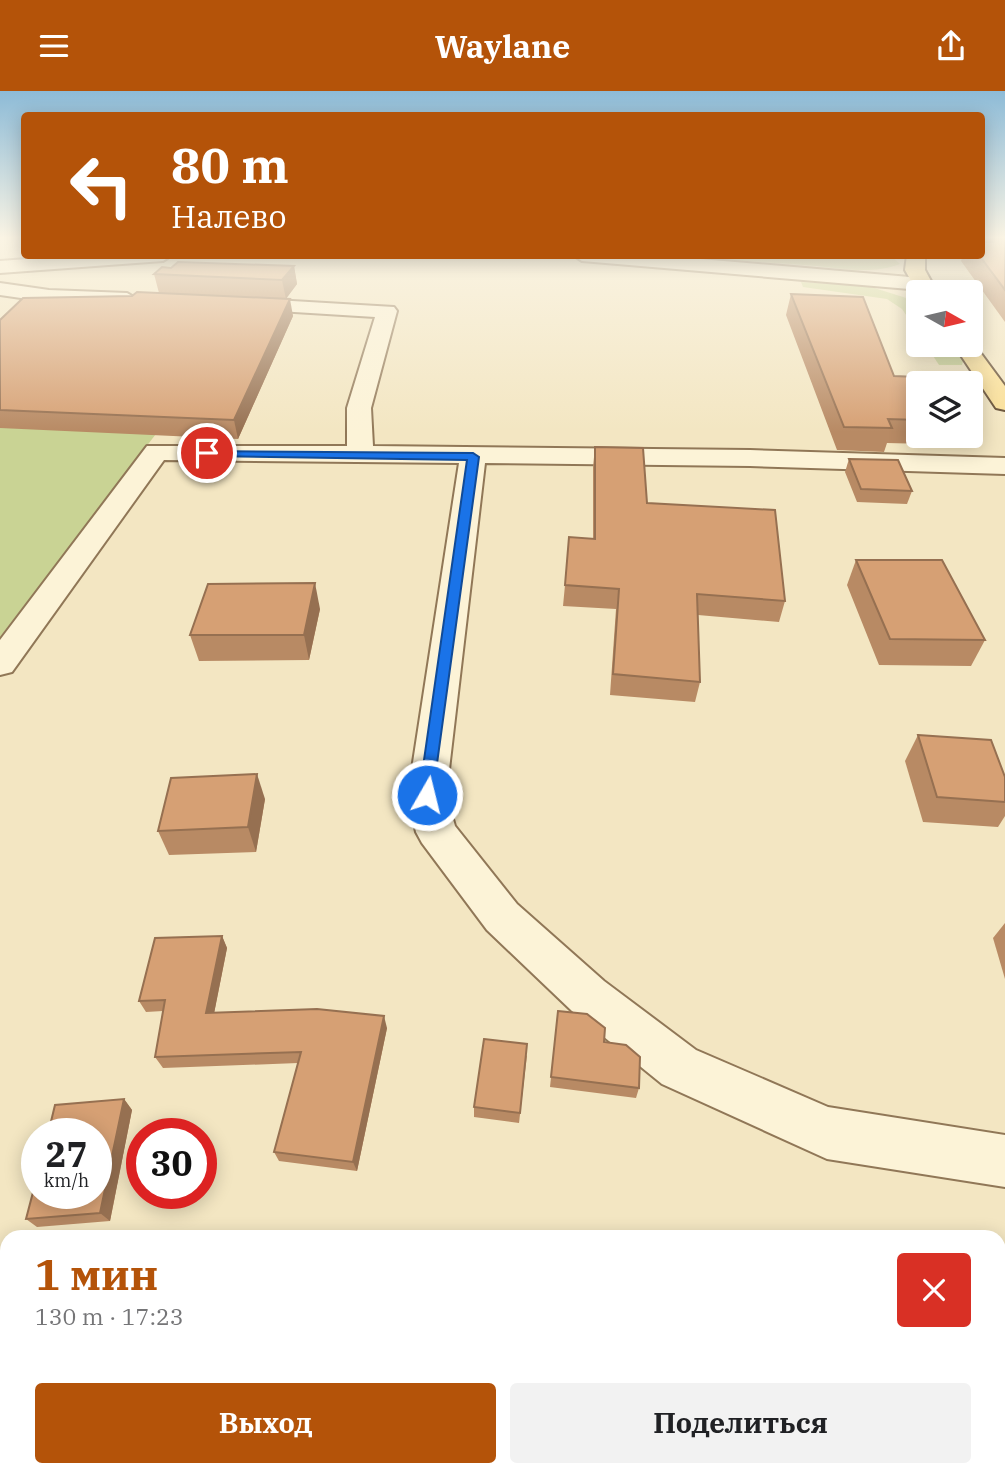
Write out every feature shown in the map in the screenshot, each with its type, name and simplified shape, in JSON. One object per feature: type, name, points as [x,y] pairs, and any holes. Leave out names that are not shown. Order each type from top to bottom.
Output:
[{"type":"main road","points":[[973,357],[1005,403]]},
{"type":"street","points":[[212,303],[387,311],[359,408],[360,455]]},
{"type":"street","points":[[0,664],[156,452],[750,458],[1005,466]]},
{"type":"street","points":[[473,457],[427,795],[436,832],[502,917],[588,996],[679,1066],[827,1133],[1005,1161]]},
{"type":"green space","points":[[892,303],[906,303],[906,315],[902,309]]},
{"type":"green space","points":[[934,357],[964,358],[962,365],[939,365]]},
{"type":"green space","points":[[0,376],[192,387],[0,637]]},
{"type":"building","points":[[18,303],[288,303],[234,420],[0,410],[0,320]]},
{"type":"building","points":[[794,303],[865,303],[894,376],[906,377],[906,420],[888,419],[892,428],[844,427]]},
{"type":"building","points":[[595,447],[643,448],[647,503],[775,510],[785,601],[697,594],[700,682],[613,674],[619,589],[565,585],[569,537],[595,539]]},
{"type":"building","points":[[849,459],[898,460],[912,491],[861,489]]},
{"type":"building","points":[[856,560],[942,560],[985,640],[890,639]]},
{"type":"building","points":[[315,583],[304,635],[190,635],[208,584]]},
{"type":"building","points":[[918,735],[991,740],[1005,777],[1005,802],[937,797]]},
{"type":"building","points":[[257,774],[248,827],[158,831],[171,778]]},
{"type":"building","points":[[222,936],[206,1013],[317,1009],[384,1016],[353,1162],[274,1152],[301,1052],[155,1057],[165,1000],[139,1001],[155,938]]},
{"type":"building","points":[[558,1011],[587,1014],[605,1028],[604,1042],[626,1045],[640,1057],[639,1088],[551,1077]]},
{"type":"building","points":[[484,1039],[527,1044],[520,1113],[474,1107]]},
{"type":"building","points":[[124,1099],[112,1156],[112,1118],[52,1118],[55,1105]]},
{"type":"building","points":[[29,1209],[101,1209],[100,1213],[26,1219]]},
{"type":"route","points":[[207,453],[473,457],[427,795]]}]
